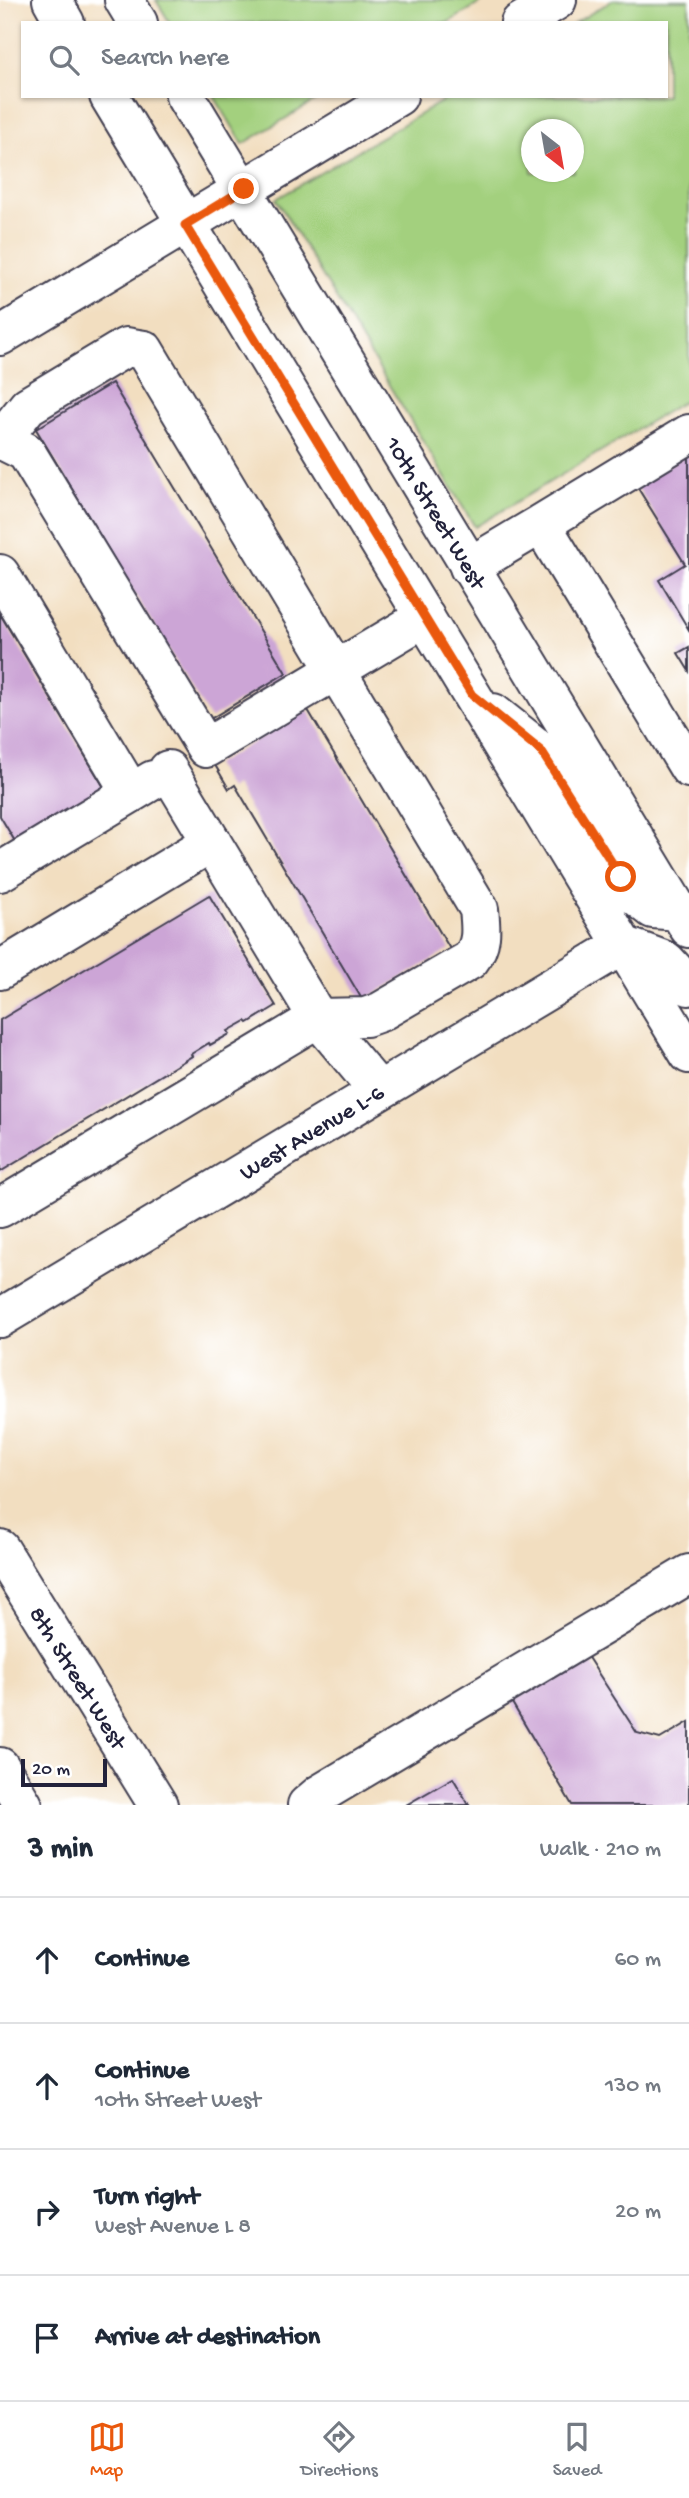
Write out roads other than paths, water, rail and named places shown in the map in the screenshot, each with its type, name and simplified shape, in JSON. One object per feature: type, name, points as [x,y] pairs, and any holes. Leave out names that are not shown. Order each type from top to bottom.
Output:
[{"type":"main road","points":[[52,0],[64,21]]},
{"type":"main road","points":[[523,21],[557,0]]},
{"type":"main road","points":[[110,98],[689,1054]]},
{"type":"main road","name":"10th Street West","points":[[186,98],[244,189],[469,567],[686,915]]},
{"type":"main road","points":[[0,336],[395,98]]},
{"type":"main road","points":[[0,1209],[318,1017],[366,1017],[380,1012],[470,960],[478,950],[481,936],[479,909],[144,351],[126,347],[28,406],[0,440],[26,452],[206,748]]},
{"type":"main road","points":[[469,567],[689,434]]},
{"type":"main road","points":[[541,524],[689,768]]},
{"type":"main road","points":[[0,574],[131,793]]},
{"type":"main road","points":[[0,872],[425,617]]},
{"type":"main road","points":[[472,695],[541,751],[634,894],[653,909],[686,915]]},
{"type":"main road","points":[[169,770],[318,1017],[379,1091]]},
{"type":"main road","points":[[0,970],[212,842]]},
{"type":"main road","points":[[623,945],[666,961],[689,986]]},
{"type":"main road","name":"West Avenue L-6","points":[[0,1318],[623,945]]},
{"type":"main road","name":"8th Street West","points":[[0,1549],[158,1805]]},
{"type":"main road","points":[[307,1805],[320,1794],[689,1574]]},
{"type":"main road","points":[[0,1767],[23,1805]]}]
